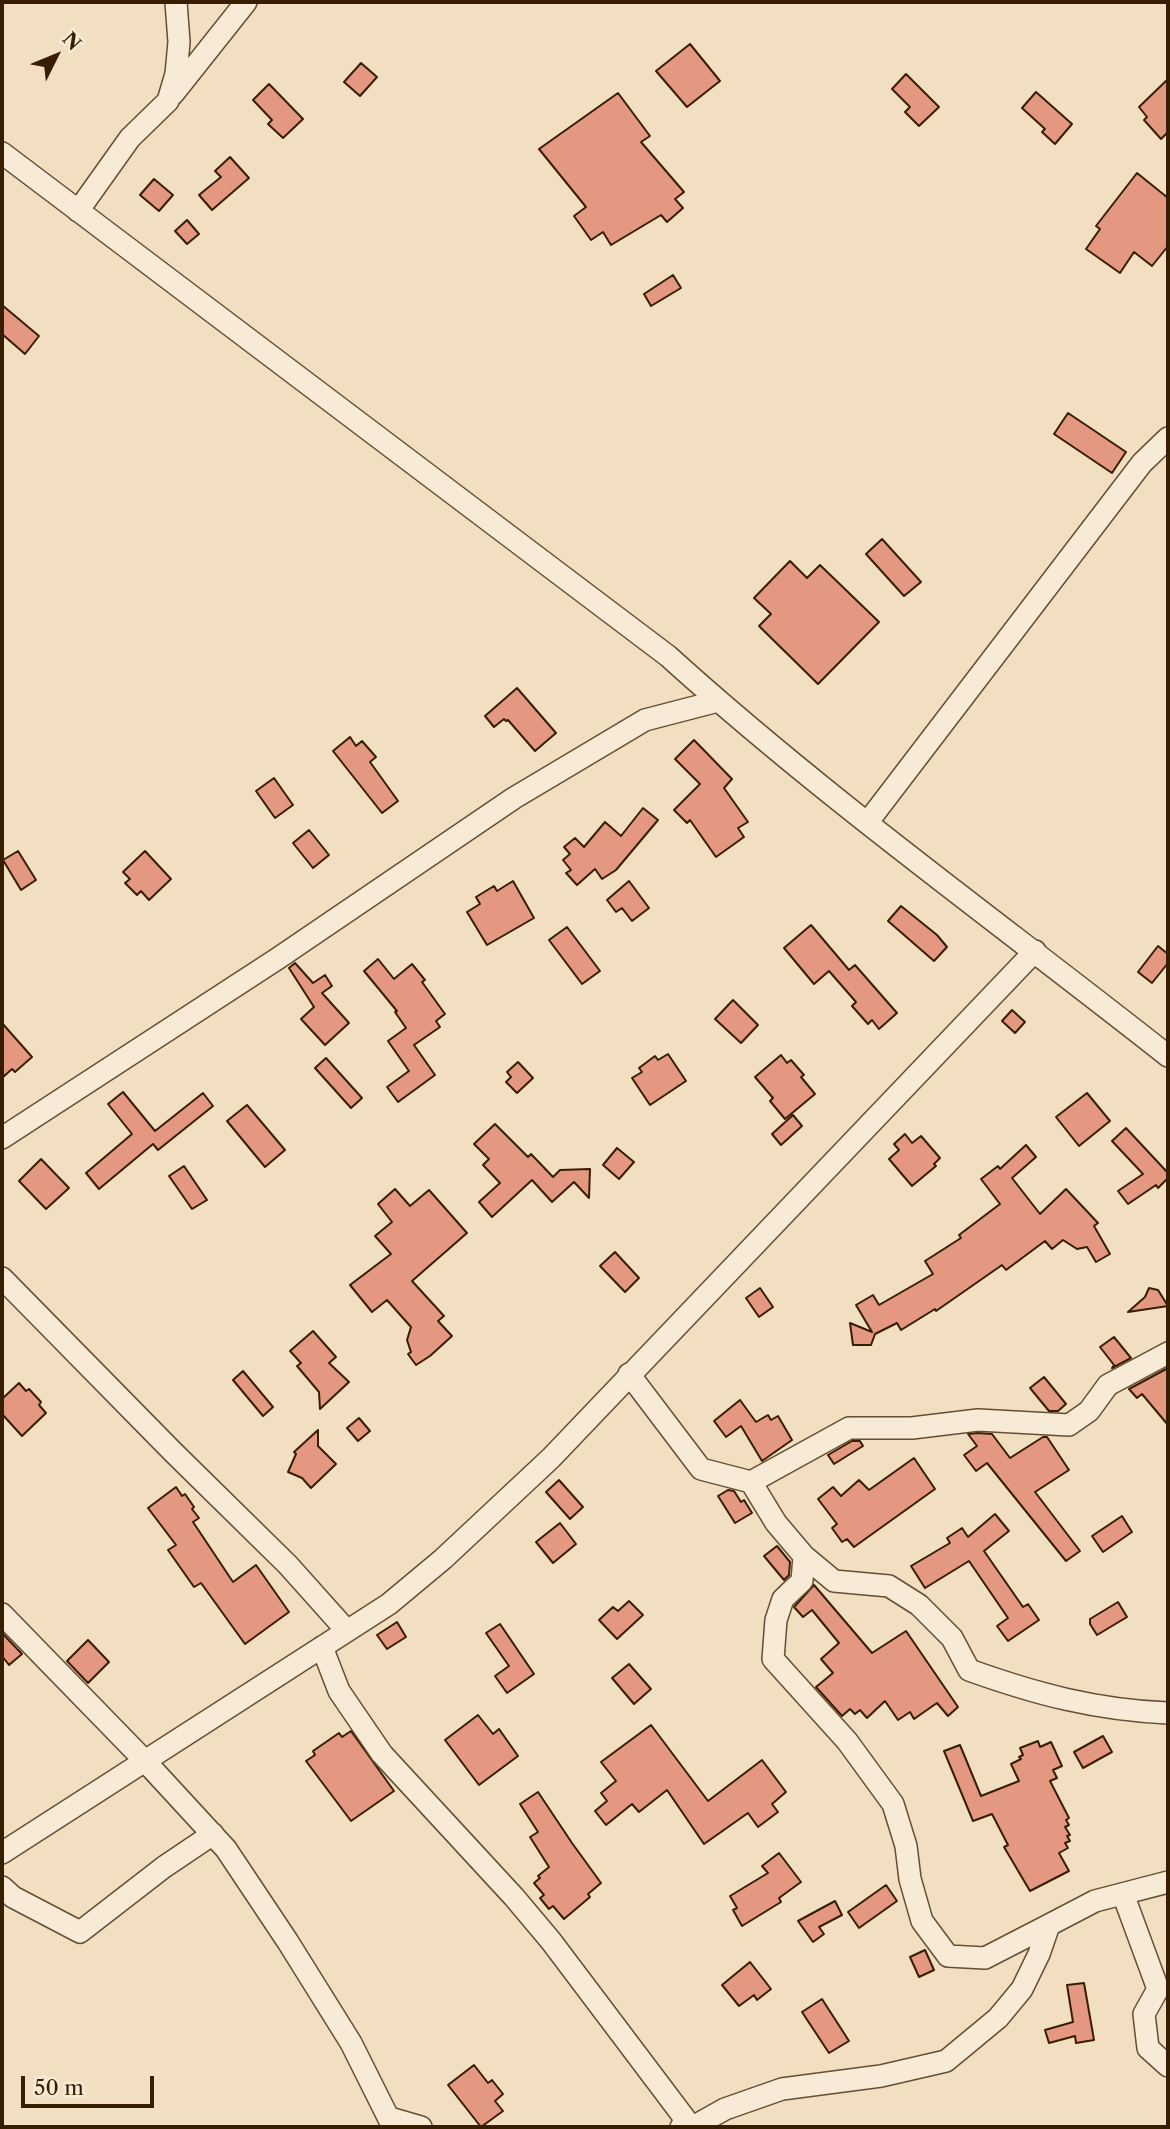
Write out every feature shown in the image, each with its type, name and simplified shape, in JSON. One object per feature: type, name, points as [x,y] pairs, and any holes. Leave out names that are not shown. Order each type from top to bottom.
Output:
[{"type":"street","points":[[168,101],[176,74],[179,42],[176,2]]},
{"type":"street","points":[[78,211],[130,138],[168,101],[246,2]]},
{"type":"street","points":[[2,153],[668,656],[718,701],[867,823],[1168,1056]]},
{"type":"street","points":[[867,823],[1142,463],[1168,438]]},
{"type":"street","points":[[2,1138],[526,791],[645,720],[718,701]]},
{"type":"street","points":[[2,1853],[389,1604],[443,1559],[551,1458],[1035,951]]},
{"type":"street","points":[[2,1278],[163,1443],[288,1564],[347,1631]]},
{"type":"street","points":[[629,1374],[701,1469],[751,1482],[849,1428],[912,1428],[978,1420],[1069,1425],[1089,1411],[1108,1385],[1168,1353]]},
{"type":"street","points":[[751,1482],[776,1523],[804,1556],[834,1581],[889,1586],[919,1605],[952,1638],[969,1670],[1028,1692],[1123,1712],[1168,1713]]},
{"type":"street","points":[[804,1556],[802,1581],[783,1599],[776,1620],[773,1659],[847,1741],[893,1804],[906,1846],[911,1880],[922,1921],[948,1956],[985,1958],[1095,1901],[1168,1882]]},
{"type":"street","points":[[2,1614],[226,1849],[351,2043],[391,2123],[421,2127]]},
{"type":"street","points":[[322,1647],[339,1691],[382,1754],[551,1941],[686,2120],[681,2127]]},
{"type":"street","points":[[2,1887],[13,1896],[80,1932],[164,1867],[213,1834]]},
{"type":"street","points":[[1123,1894],[1158,1989],[1144,2014],[1148,2048],[1168,2066]]},
{"type":"street","points":[[693,2127],[725,2109],[782,2089],[881,2076],[946,2061],[998,2018],[1022,1989],[1049,1925]]},
{"type":"building","points":[[690,44],[720,81],[687,107],[656,71]]},
{"type":"building","points":[[361,63],[377,77],[360,96],[344,82]]},
{"type":"building","points":[[906,74],[939,107],[919,126],[905,112],[910,107],[892,89]]},
{"type":"building","points":[[1168,79],[1168,132],[1161,139],[1144,120],[1147,117],[1139,107]]},
{"type":"building","points":[[269,84],[303,119],[283,138],[268,124],[272,120],[253,100]]},
{"type":"building","points":[[1036,92],[1072,124],[1055,144],[1042,132],[1045,129],[1022,108]]},
{"type":"building","points":[[618,93],[650,136],[641,142],[684,192],[675,199],[683,208],[667,222],[661,215],[611,245],[603,232],[591,240],[574,216],[586,207],[539,149]]},
{"type":"building","points":[[230,157],[249,178],[212,210],[199,195],[221,177],[215,171]]},
{"type":"building","points":[[1137,173],[1168,198],[1168,246],[1152,266],[1134,252],[1120,273],[1086,249],[1100,229],[1096,226]]},
{"type":"building","points":[[154,179],[173,195],[159,211],[140,195]]},
{"type":"building","points":[[187,220],[199,234],[187,244],[175,231]]},
{"type":"building","points":[[673,275],[681,288],[651,306],[644,294]]},
{"type":"building","points":[[2,305],[39,336],[25,354],[2,334]]},
{"type":"building","points":[[1068,413],[1126,452],[1112,473],[1054,434]]},
{"type":"building","points":[[882,539],[921,582],[904,596],[866,554]]},
{"type":"building","points":[[790,561],[807,578],[820,565],[879,622],[818,684],[759,626],[771,614],[754,598]]},
{"type":"building","points":[[517,688],[556,733],[535,751],[508,720],[504,719],[494,727],[485,716]]},
{"type":"building","points":[[350,737],[356,746],[362,741],[376,757],[370,762],[398,801],[382,813],[333,751]]},
{"type":"building","points":[[694,740],[732,779],[724,788],[748,822],[738,828],[744,837],[716,857],[690,820],[687,823],[674,810],[700,784],[675,759]]},
{"type":"building","points":[[274,778],[293,805],[275,818],[256,791]]},
{"type":"building","points":[[643,808],[658,820],[616,870],[602,879],[595,869],[577,885],[566,873],[571,870],[563,860],[570,854],[564,847],[575,838],[584,847],[605,822],[621,836]]},
{"type":"building","points":[[309,830],[329,855],[313,868],[293,843]]},
{"type":"building","points":[[18,851],[36,880],[21,890],[3,860]]},
{"type":"building","points":[[145,851],[171,879],[149,900],[141,891],[137,895],[125,883],[130,879],[123,872]]},
{"type":"building","points":[[513,881],[534,918],[487,945],[467,912],[480,904],[476,897],[494,886],[497,891]]},
{"type":"building","points":[[629,881],[649,908],[632,921],[622,908],[616,912],[607,900]]},
{"type":"building","points":[[901,906],[937,935],[947,947],[934,961],[888,921]]},
{"type":"building","points":[[811,925],[849,970],[855,965],[897,1013],[879,1029],[872,1020],[868,1024],[852,1006],[856,1002],[829,971],[814,984],[784,948]]},
{"type":"building","points":[[567,927],[600,971],[582,984],[549,940]]},
{"type":"building","points":[[1158,946],[1168,954],[1168,963],[1152,983],[1138,972]]},
{"type":"building","points":[[378,959],[394,979],[412,964],[445,1014],[436,1021],[440,1027],[414,1045],[435,1075],[398,1102],[387,1087],[409,1071],[388,1041],[406,1028],[395,1012],[397,1011],[364,971]]},
{"type":"building","points":[[295,963],[313,983],[325,975],[332,986],[322,993],[349,1023],[325,1045],[301,1019],[314,1007],[289,968]]},
{"type":"building","points":[[733,1000],[758,1025],[741,1043],[715,1019]]},
{"type":"building","points":[[1012,1010],[1025,1022],[1015,1033],[1002,1021]]},
{"type":"building","points":[[2,1023],[32,1057],[15,1072],[12,1069],[2,1078]]},
{"type":"building","points":[[668,1054],[686,1081],[650,1105],[632,1078],[642,1072],[639,1068],[655,1056],[658,1060]]},
{"type":"building","points":[[781,1055],[787,1063],[791,1060],[815,1094],[785,1119],[770,1101],[773,1098],[755,1077]]},
{"type":"building","points":[[326,1058],[362,1098],[351,1108],[315,1068]]},
{"type":"building","points":[[518,1062],[533,1078],[517,1093],[506,1082],[511,1077],[507,1072]]},
{"type":"building","points":[[123,1092],[155,1131],[203,1093],[213,1106],[158,1150],[153,1144],[99,1189],[86,1173],[132,1134],[108,1104]]},
{"type":"building","points":[[1087,1093],[1110,1121],[1079,1146],[1056,1117]]},
{"type":"building","points":[[247,1105],[285,1150],[265,1167],[227,1121]]},
{"type":"building","points":[[793,1115],[802,1126],[781,1145],[772,1134]]},
{"type":"building","points":[[495,1124],[528,1157],[531,1154],[553,1177],[560,1170],[590,1169],[589,1198],[574,1182],[552,1202],[532,1180],[492,1217],[479,1202],[500,1183],[483,1165],[489,1159],[474,1144]]},
{"type":"building","points":[[1126,1128],[1168,1173],[1168,1178],[1158,1188],[1156,1185],[1128,1204],[1118,1191],[1143,1174],[1112,1141]]},
{"type":"building","points":[[905,1134],[912,1143],[921,1136],[940,1158],[934,1164],[936,1166],[912,1186],[889,1159],[899,1150],[894,1144]]},
{"type":"building","points":[[1026,1145],[1036,1157],[1012,1178],[1040,1214],[1066,1189],[1098,1223],[1094,1226],[1110,1254],[1096,1262],[1087,1247],[1077,1249],[1063,1240],[1052,1249],[1045,1241],[1006,1270],[1002,1265],[936,1311],[935,1309],[901,1330],[897,1323],[875,1334],[871,1345],[853,1345],[850,1323],[872,1332],[856,1305],[873,1295],[879,1305],[933,1274],[925,1261],[961,1238],[959,1235],[1000,1204],[981,1179],[998,1166],[1000,1169]]},
{"type":"building","points":[[617,1148],[634,1162],[619,1179],[603,1165]]},
{"type":"building","points":[[41,1159],[69,1188],[46,1209],[19,1181]]},
{"type":"building","points":[[184,1166],[207,1200],[192,1209],[169,1176]]},
{"type":"building","points":[[395,1189],[410,1206],[429,1190],[467,1233],[412,1281],[444,1316],[438,1321],[452,1336],[416,1365],[408,1354],[411,1352],[407,1340],[411,1327],[387,1300],[372,1312],[350,1285],[391,1254],[375,1236],[392,1222],[378,1204]]},
{"type":"building","points":[[615,1252],[639,1278],[625,1292],[600,1266]]},
{"type":"building","points":[[760,1288],[773,1307],[759,1317],[746,1298]]},
{"type":"building","points":[[1149,1288],[1158,1290],[1168,1306],[1128,1312],[1145,1297]]},
{"type":"building","points":[[313,1331],[336,1357],[329,1363],[349,1382],[320,1409],[319,1392],[297,1366],[301,1363],[290,1351]]},
{"type":"building","points":[[1114,1337],[1131,1358],[1112,1368],[1114,1365],[1100,1347]]},
{"type":"building","points":[[1168,1368],[1168,1425],[1142,1394],[1137,1398],[1129,1389]]},
{"type":"building","points":[[243,1371],[273,1407],[263,1416],[233,1380]]},
{"type":"building","points":[[1044,1377],[1066,1404],[1058,1411],[1049,1411],[1030,1388]]},
{"type":"building","points":[[19,1383],[41,1402],[39,1405],[46,1413],[22,1436],[2,1414],[2,1399]]},
{"type":"building","points":[[740,1400],[756,1422],[768,1415],[771,1420],[778,1416],[792,1440],[762,1461],[741,1426],[726,1437],[714,1421]]},
{"type":"building","points":[[359,1418],[370,1431],[358,1441],[347,1428]]},
{"type":"building","points":[[318,1430],[318,1446],[336,1464],[311,1488],[302,1478],[288,1472],[296,1454],[294,1452]]},
{"type":"building","points":[[968,1434],[992,1434],[1010,1458],[1047,1437],[1069,1470],[1035,1492],[1080,1551],[1066,1561],[987,1463],[976,1471],[964,1455],[977,1446]]},
{"type":"building","points":[[852,1441],[860,1441],[863,1446],[834,1464],[828,1455]]},
{"type":"building","points":[[914,1458],[935,1489],[854,1547],[847,1539],[842,1542],[832,1528],[837,1524],[818,1499],[833,1487],[841,1496],[859,1480],[869,1490]]},
{"type":"building","points":[[559,1480],[583,1507],[570,1519],[546,1492]]},
{"type":"building","points":[[176,1487],[194,1507],[192,1509],[199,1518],[193,1522],[233,1582],[256,1565],[289,1612],[245,1644],[201,1583],[194,1587],[168,1550],[176,1545],[148,1508]]},
{"type":"building","points":[[728,1490],[734,1491],[741,1502],[744,1500],[752,1513],[735,1523],[718,1496]]},
{"type":"building","points":[[995,1514],[1009,1531],[984,1551],[1023,1607],[1028,1604],[1039,1620],[1008,1641],[997,1626],[1008,1618],[969,1561],[925,1588],[911,1566],[950,1543],[947,1538],[962,1528],[968,1537]]},
{"type":"building","points":[[1122,1516],[1132,1532],[1103,1552],[1092,1536]]},
{"type":"building","points":[[560,1523],[576,1544],[553,1563],[536,1542]]},
{"type":"building","points":[[777,1546],[790,1562],[789,1575],[784,1580],[764,1556]]},
{"type":"building","points":[[814,1585],[872,1653],[906,1631],[958,1707],[948,1716],[937,1703],[914,1719],[910,1712],[898,1720],[885,1701],[867,1718],[860,1710],[855,1714],[850,1709],[842,1716],[816,1687],[833,1673],[821,1659],[839,1643],[812,1610],[803,1617],[794,1607]]},
{"type":"building","points":[[629,1601],[643,1615],[617,1639],[599,1620],[613,1607],[618,1611]]},
{"type":"building","points":[[1118,1602],[1127,1617],[1097,1635],[1090,1619]]},
{"type":"building","points":[[397,1622],[406,1637],[387,1649],[377,1635]]},
{"type":"building","points":[[500,1624],[534,1674],[507,1693],[495,1676],[509,1666],[486,1633]]},
{"type":"building","points":[[2,1633],[22,1654],[9,1665],[2,1656]]},
{"type":"building","points":[[88,1640],[109,1662],[88,1683],[67,1661]]},
{"type":"building","points":[[629,1664],[651,1689],[634,1704],[612,1678]]},
{"type":"building","points":[[478,1715],[493,1734],[499,1729],[518,1756],[479,1785],[445,1740]]},
{"type":"building","points":[[651,1725],[708,1801],[762,1760],[786,1792],[772,1804],[778,1812],[758,1827],[748,1813],[704,1844],[667,1790],[639,1812],[632,1804],[606,1825],[595,1811],[607,1801],[601,1793],[616,1781],[601,1762]]},
{"type":"building","points":[[351,1731],[394,1791],[351,1821],[306,1761],[315,1755],[313,1751],[339,1733],[342,1737]]},
{"type":"building","points":[[1103,1736],[1112,1752],[1083,1768],[1074,1752]]},
{"type":"building","points":[[1038,1741],[1040,1747],[1051,1742],[1062,1766],[1053,1770],[1057,1778],[1050,1781],[1069,1818],[1066,1820],[1069,1825],[1065,1827],[1070,1835],[1067,1836],[1070,1841],[1065,1843],[1068,1848],[1059,1853],[1069,1871],[1030,1891],[1004,1847],[1008,1845],[992,1814],[973,1821],[944,1751],[960,1745],[981,1796],[1019,1781],[1011,1764],[1021,1759],[1019,1757],[1023,1755],[1020,1748]]},
{"type":"building","points":[[538,1792],[601,1883],[588,1894],[590,1897],[564,1919],[553,1906],[549,1909],[540,1898],[544,1895],[534,1883],[549,1867],[530,1837],[538,1832],[520,1804]]},
{"type":"building","points":[[779,1853],[801,1882],[779,1898],[781,1902],[742,1926],[733,1910],[737,1908],[730,1896],[768,1873],[762,1866]]},
{"type":"building","points":[[886,1885],[897,1901],[859,1928],[848,1912]]},
{"type":"building","points":[[835,1901],[842,1915],[819,1927],[824,1934],[813,1942],[798,1921]]},
{"type":"building","points":[[925,1950],[934,1970],[919,1977],[910,1957]]},
{"type":"building","points":[[750,1962],[771,1989],[757,2000],[754,1995],[739,2006],[722,1985]]},
{"type":"building","points":[[1084,1983],[1094,2040],[1076,2043],[1075,2036],[1049,2043],[1045,2030],[1073,2022],[1067,1985]]},
{"type":"building","points":[[822,1999],[849,2041],[829,2053],[802,2012]]},
{"type":"building","points":[[474,2065],[488,2083],[492,2080],[503,2094],[495,2101],[503,2111],[481,2127],[448,2085]]}]
